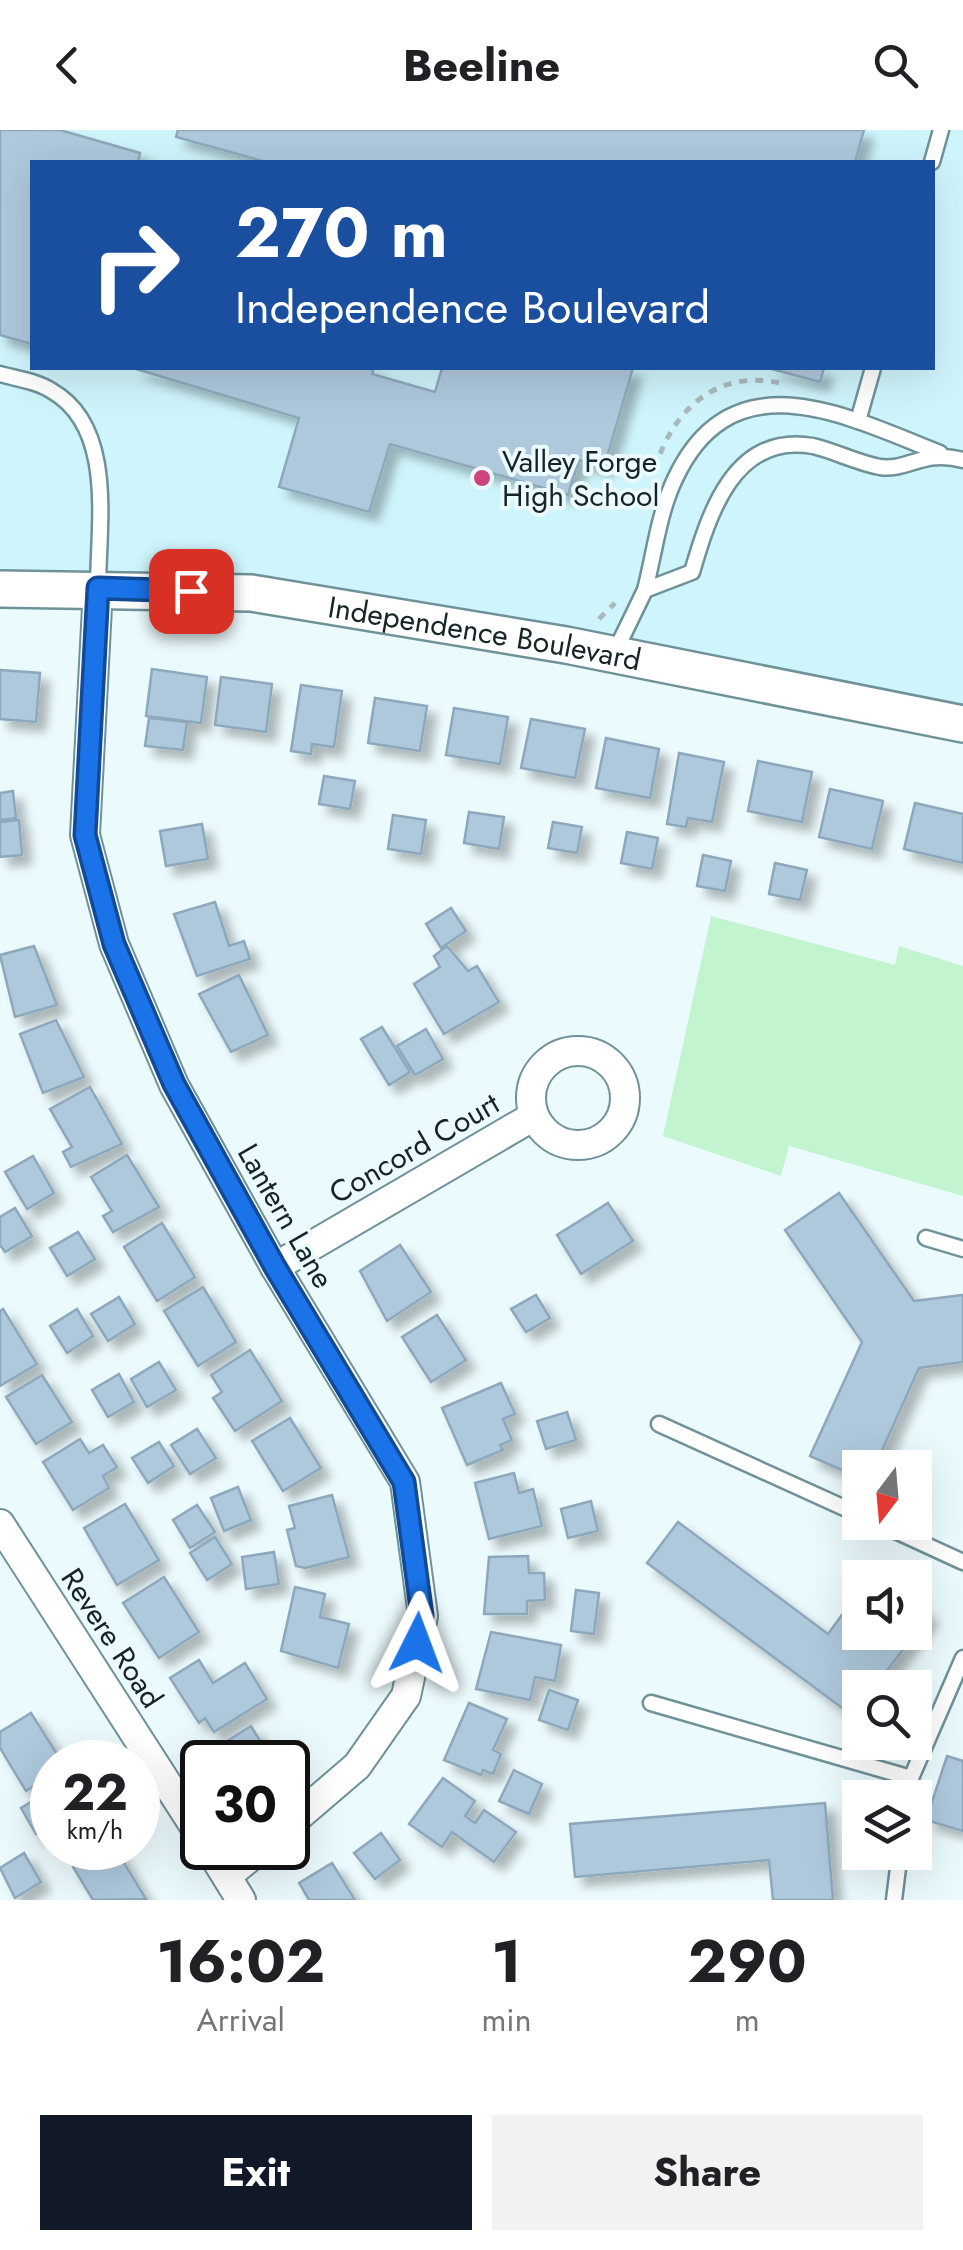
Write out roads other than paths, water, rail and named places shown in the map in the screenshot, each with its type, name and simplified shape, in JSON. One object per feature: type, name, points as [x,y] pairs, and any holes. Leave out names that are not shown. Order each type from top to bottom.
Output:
[{"type":"street","name":"Lantern Lane","points":[[98,588],[85,835],[114,944],[174,1084],[275,1267],[404,1482],[422,1616],[406,1696],[357,1766],[310,1806]]},
{"type":"street","name":"Independence Boulevard","points":[[0,589],[251,593],[614,654],[963,724]]},
{"type":"street","name":"Concord Court","points":[[275,1267],[534,1116]]},
{"type":"street","name":"Revere Road","points":[[0,1524],[180,1804]]},
{"type":"lane","points":[[933,160],[941,130]]},
{"type":"lane","points":[[858,421],[872,370]]},
{"type":"lane","points":[[0,374],[40,385],[62,398],[91,438],[97,460],[98,588]]},
{"type":"lane","points":[[614,654],[645,590],[674,480],[699,441],[731,413],[764,403],[792,404],[858,421],[963,460]]},
{"type":"lane","points":[[645,590],[692,572],[718,495],[744,463],[772,449],[810,446],[884,468],[941,454]]},
{"type":"lane","points":[[926,1238],[963,1249]]},
{"type":"lane","points":[[660,1424],[842,1507]]},
{"type":"lane","points":[[915,1540],[963,1562]]},
{"type":"lane","points":[[651,1703],[910,1778],[963,1658]]},
{"type":"lane","points":[[894,1900],[898,1870]]},
{"type":"place","name":"Valley Forge High School","points":[[482,478]]}]
